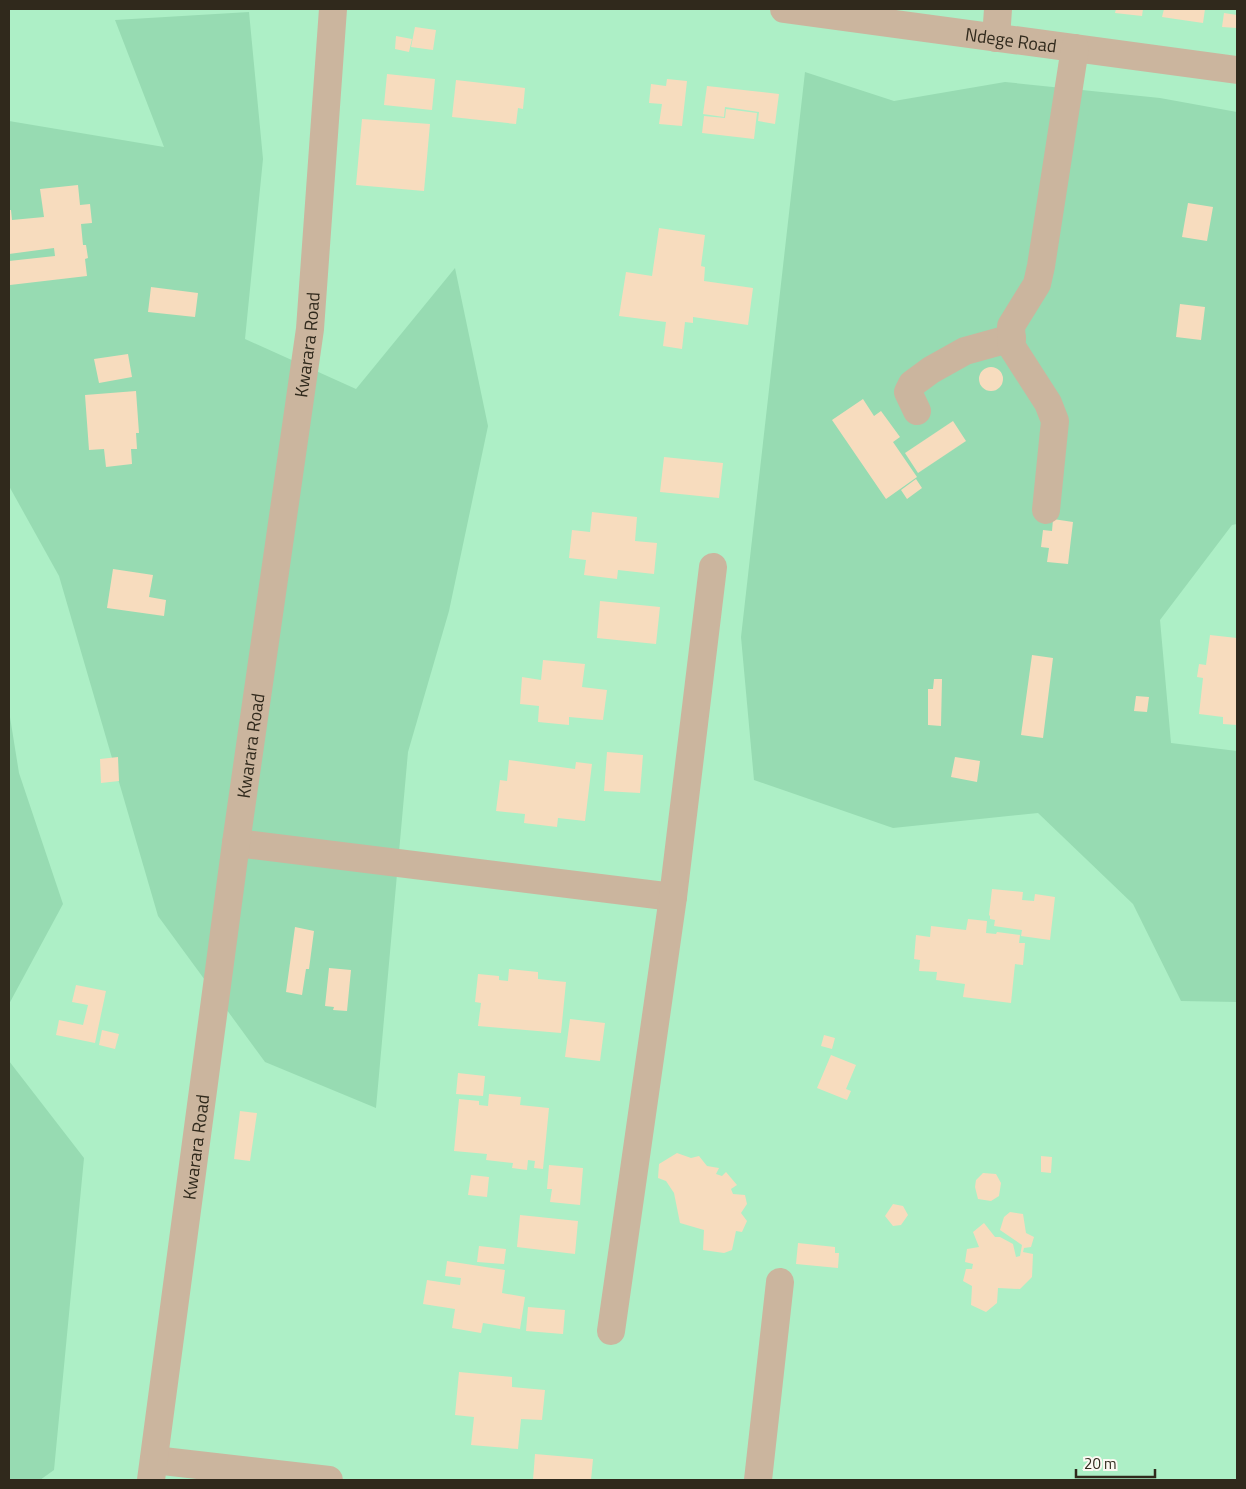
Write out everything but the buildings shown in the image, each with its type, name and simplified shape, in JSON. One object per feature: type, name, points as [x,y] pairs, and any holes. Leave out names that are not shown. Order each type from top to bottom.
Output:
[{"type":"street","name":"Kwarara Road","points":[[153,1470],[236,843],[310,329],[333,9]]},
{"type":"street","name":"Ndege Road","points":[[784,9],[925,18],[996,38],[1237,70]]},
{"type":"street","points":[[996,38],[998,9]]},
{"type":"street","points":[[1046,510],[1056,421],[1048,403],[1012,347],[1012,326],[1037,284],[1075,48]]},
{"type":"street","points":[[917,411],[908,392],[912,384],[931,370],[965,351],[1012,338]]},
{"type":"street","points":[[611,1331],[673,897],[712,567]]},
{"type":"street","points":[[236,843],[673,897]]},
{"type":"street","points":[[758,1480],[780,1282]]},
{"type":"street","points":[[153,1470],[329,1480]]},
{"type":"green space","points":[[9,9],[1237,9],[1237,1480],[9,1480]]},
{"type":"green space","points":[[249,12],[263,159],[245,339],[356,389],[455,268],[488,426],[449,611],[408,752],[376,1108],[265,1062],[158,916],[59,576],[9,486],[9,121],[164,147],[115,20]]},
{"type":"green space","points":[[805,72],[894,101],[1005,82],[1160,98],[1237,112],[1237,524],[1232,525],[1160,620],[1171,743],[1237,751],[1237,1002],[1181,1001],[1133,904],[1038,813],[893,828],[754,780],[741,637]]},
{"type":"green space","points":[[9,711],[19,773],[63,904],[9,1004]]},
{"type":"green space","points":[[9,1061],[84,1158],[54,1470],[40,1480],[9,1480]]}]
